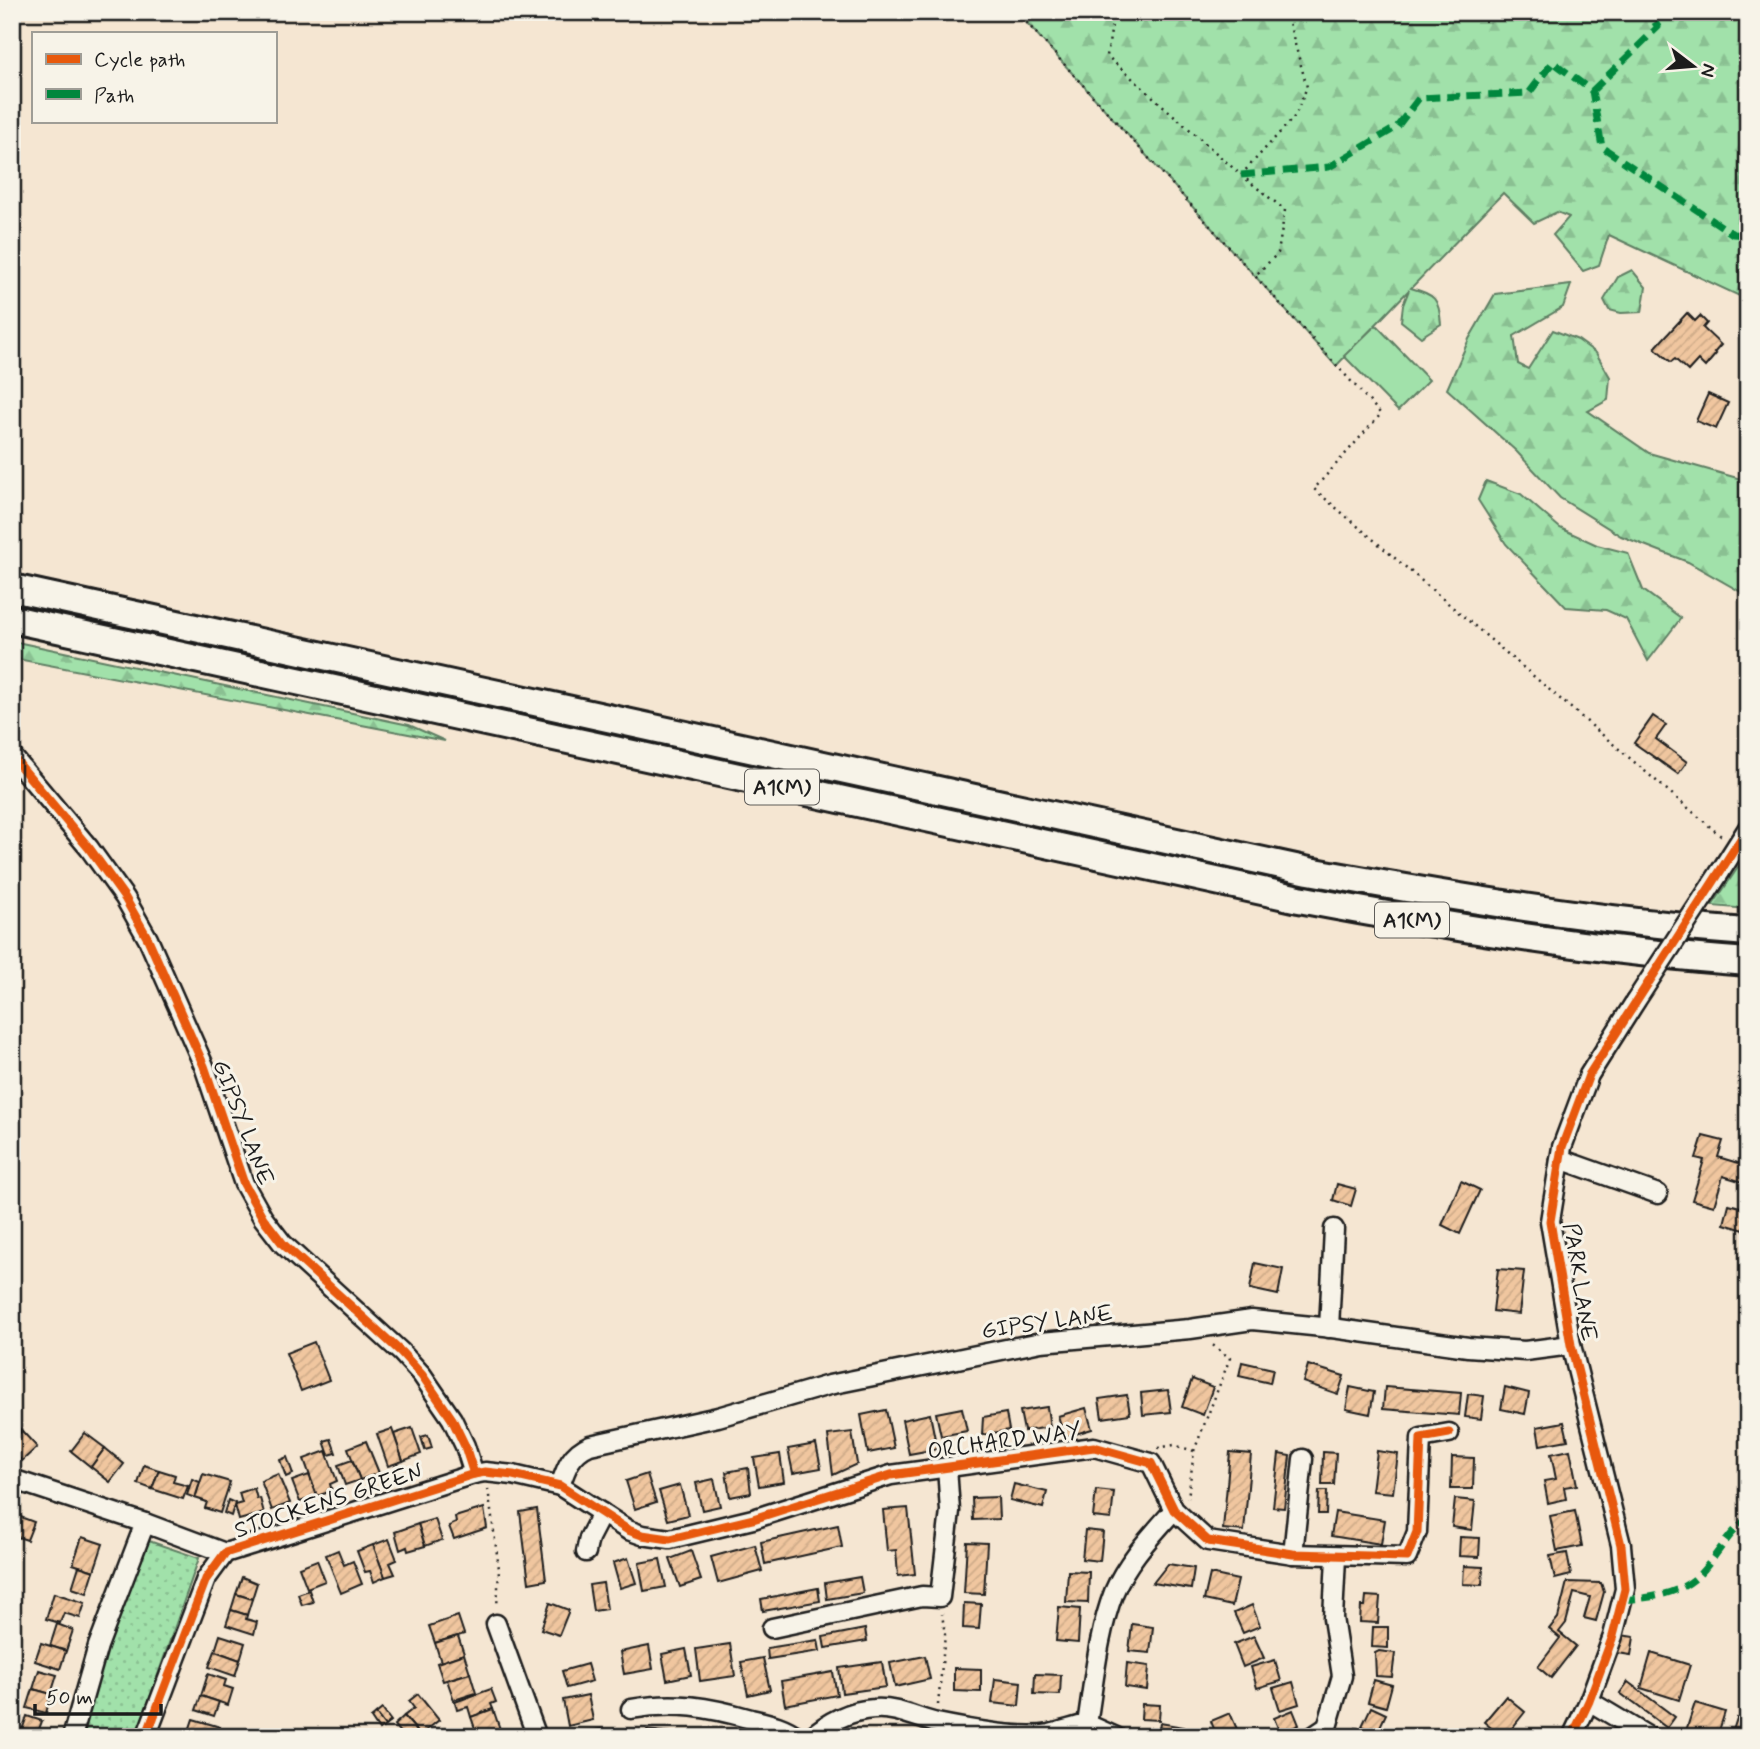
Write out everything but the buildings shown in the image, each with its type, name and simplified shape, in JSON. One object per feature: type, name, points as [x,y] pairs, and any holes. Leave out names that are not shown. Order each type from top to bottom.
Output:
[{"type":"highway","name":"A1(M)","points":[[12,588],[1309,871],[1527,908],[1748,932]]},
{"type":"highway","name":"A1(M)","points":[[12,619],[1299,899],[1547,941],[1748,962]]},
{"type":"street","name":"GIPSY LANE","points":[[12,756],[89,848],[125,898],[148,939],[204,1066],[244,1184],[263,1218],[284,1244],[401,1352],[422,1376],[452,1419],[480,1473]]},
{"type":"street","name":"PARK LANE","points":[[1572,1737],[1589,1701],[1613,1636],[1625,1589],[1621,1545],[1571,1345],[1550,1221],[1562,1147],[1589,1076],[1748,828]]},
{"type":"street","points":[[1560,1159],[1658,1194]]},
{"type":"street","points":[[1329,1328],[1334,1229]]},
{"type":"street","name":"GIPSY LANE","points":[[560,1486],[573,1456],[581,1449],[607,1440],[718,1417],[829,1385],[1041,1342],[1190,1329],[1252,1320],[1468,1347],[1525,1351],[1571,1345]]},
{"type":"street","name":"ORCHARD WAY","points":[[480,1473],[525,1477],[560,1486],[635,1532],[670,1539],[753,1519],[891,1475],[1094,1447],[1151,1463],[1178,1514],[1208,1541],[1293,1554],[1407,1558],[1417,1532],[1421,1438],[1449,1433]]},
{"type":"street","points":[[1293,1554],[1303,1459]]},
{"type":"street","points":[[772,1628],[922,1596],[940,1597],[950,1511],[947,1467]]},
{"type":"street","name":"STOCKENS GREEN","points":[[146,1737],[206,1579],[225,1553],[480,1473]]},
{"type":"street","points":[[12,1479],[225,1553]]},
{"type":"street","points":[[586,1552],[589,1538],[602,1513]]},
{"type":"street","points":[[1087,1724],[1101,1639],[1114,1592],[1140,1549],[1178,1514]]},
{"type":"street","points":[[72,1737],[98,1646],[145,1523]]},
{"type":"street","points":[[1312,1737],[1327,1727],[1342,1676],[1333,1618],[1336,1557]]},
{"type":"street","points":[[496,1624],[532,1735]]},
{"type":"street","points":[[1589,1701],[1649,1737]]},
{"type":"street","points":[[631,1709],[649,1706],[701,1706],[781,1727],[798,1737]]},
{"type":"street","points":[[811,1737],[823,1727],[845,1716],[873,1709],[900,1712],[937,1723],[1007,1733],[1047,1734],[1087,1724],[1116,1737]]},
{"type":"path","points":[[1017,12],[1381,414],[1314,489],[1736,846]]},
{"type":"path","points":[[1114,12],[1107,56],[1241,175],[1285,210],[1278,253],[1255,276]]},
{"type":"path","points":[[1241,175],[1296,116],[1307,88],[1286,12]]},
{"type":"path","points":[[1178,1514],[1191,1488],[1194,1451],[1230,1358],[1190,1329]]},
{"type":"path","points":[[1124,1456],[1174,1445],[1194,1451]]},
{"type":"path","points":[[480,1473],[499,1569],[496,1624]]},
{"type":"path","points":[[937,1723],[945,1635],[940,1597]]},
{"type":"green space","points":[[1017,12],[1748,12],[1748,300],[1609,235],[1599,265],[1583,271],[1553,235],[1569,217],[1557,212],[1534,223],[1503,193],[1411,288],[1434,299],[1439,308],[1441,324],[1421,337],[1401,321],[1409,290],[1336,366]]},
{"type":"green space","points":[[1632,270],[1646,287],[1642,312],[1621,313],[1609,310],[1604,300],[1618,277]]},
{"type":"green space","points":[[1571,285],[1563,307],[1514,336],[1518,364],[1528,369],[1553,330],[1578,340],[1596,353],[1610,377],[1608,400],[1588,411],[1649,453],[1748,481],[1748,584],[1741,592],[1688,562],[1621,536],[1560,498],[1516,451],[1447,389],[1469,339],[1495,294]]},
{"type":"green space","points":[[1376,325],[1429,380],[1398,411],[1344,356]]},
{"type":"green space","points":[[1486,481],[1521,494],[1560,528],[1597,545],[1628,553],[1643,590],[1681,618],[1648,661],[1626,619],[1606,610],[1566,607],[1506,544],[1478,500]]},
{"type":"green space","points":[[12,641],[409,725],[445,741],[12,658]]},
{"type":"green space","points":[[1745,857],[1748,857],[1748,909],[1712,906]]},
{"type":"green space","points":[[149,1541],[199,1558],[136,1737],[81,1737],[107,1643]]},
{"type":"marked path","points":[[1592,91],[1658,27],[1648,12]]},
{"type":"marked path","points":[[1241,175],[1329,167],[1397,127],[1419,98],[1529,93],[1553,62],[1592,91],[1602,147],[1733,234],[1748,235]]},
{"type":"marked path","points":[[1622,1600],[1663,1594],[1690,1582],[1748,1518]]},
{"type":"cycle path","points":[[12,756],[89,848],[125,898],[148,939],[204,1066],[244,1184],[263,1218],[283,1244],[401,1352],[422,1375],[452,1419],[474,1474]]},
{"type":"cycle path","points":[[1572,1737],[1589,1701],[1613,1636],[1625,1589],[1621,1545],[1571,1345],[1550,1221],[1562,1147],[1589,1075],[1748,828]]},
{"type":"cycle path","points":[[146,1737],[206,1579],[225,1553],[474,1474],[485,1472],[513,1475],[560,1486],[628,1530],[670,1539],[753,1519],[891,1475],[1094,1447],[1151,1463],[1174,1510],[1208,1541],[1293,1554],[1407,1557],[1417,1532],[1421,1438],[1449,1433]]}]
